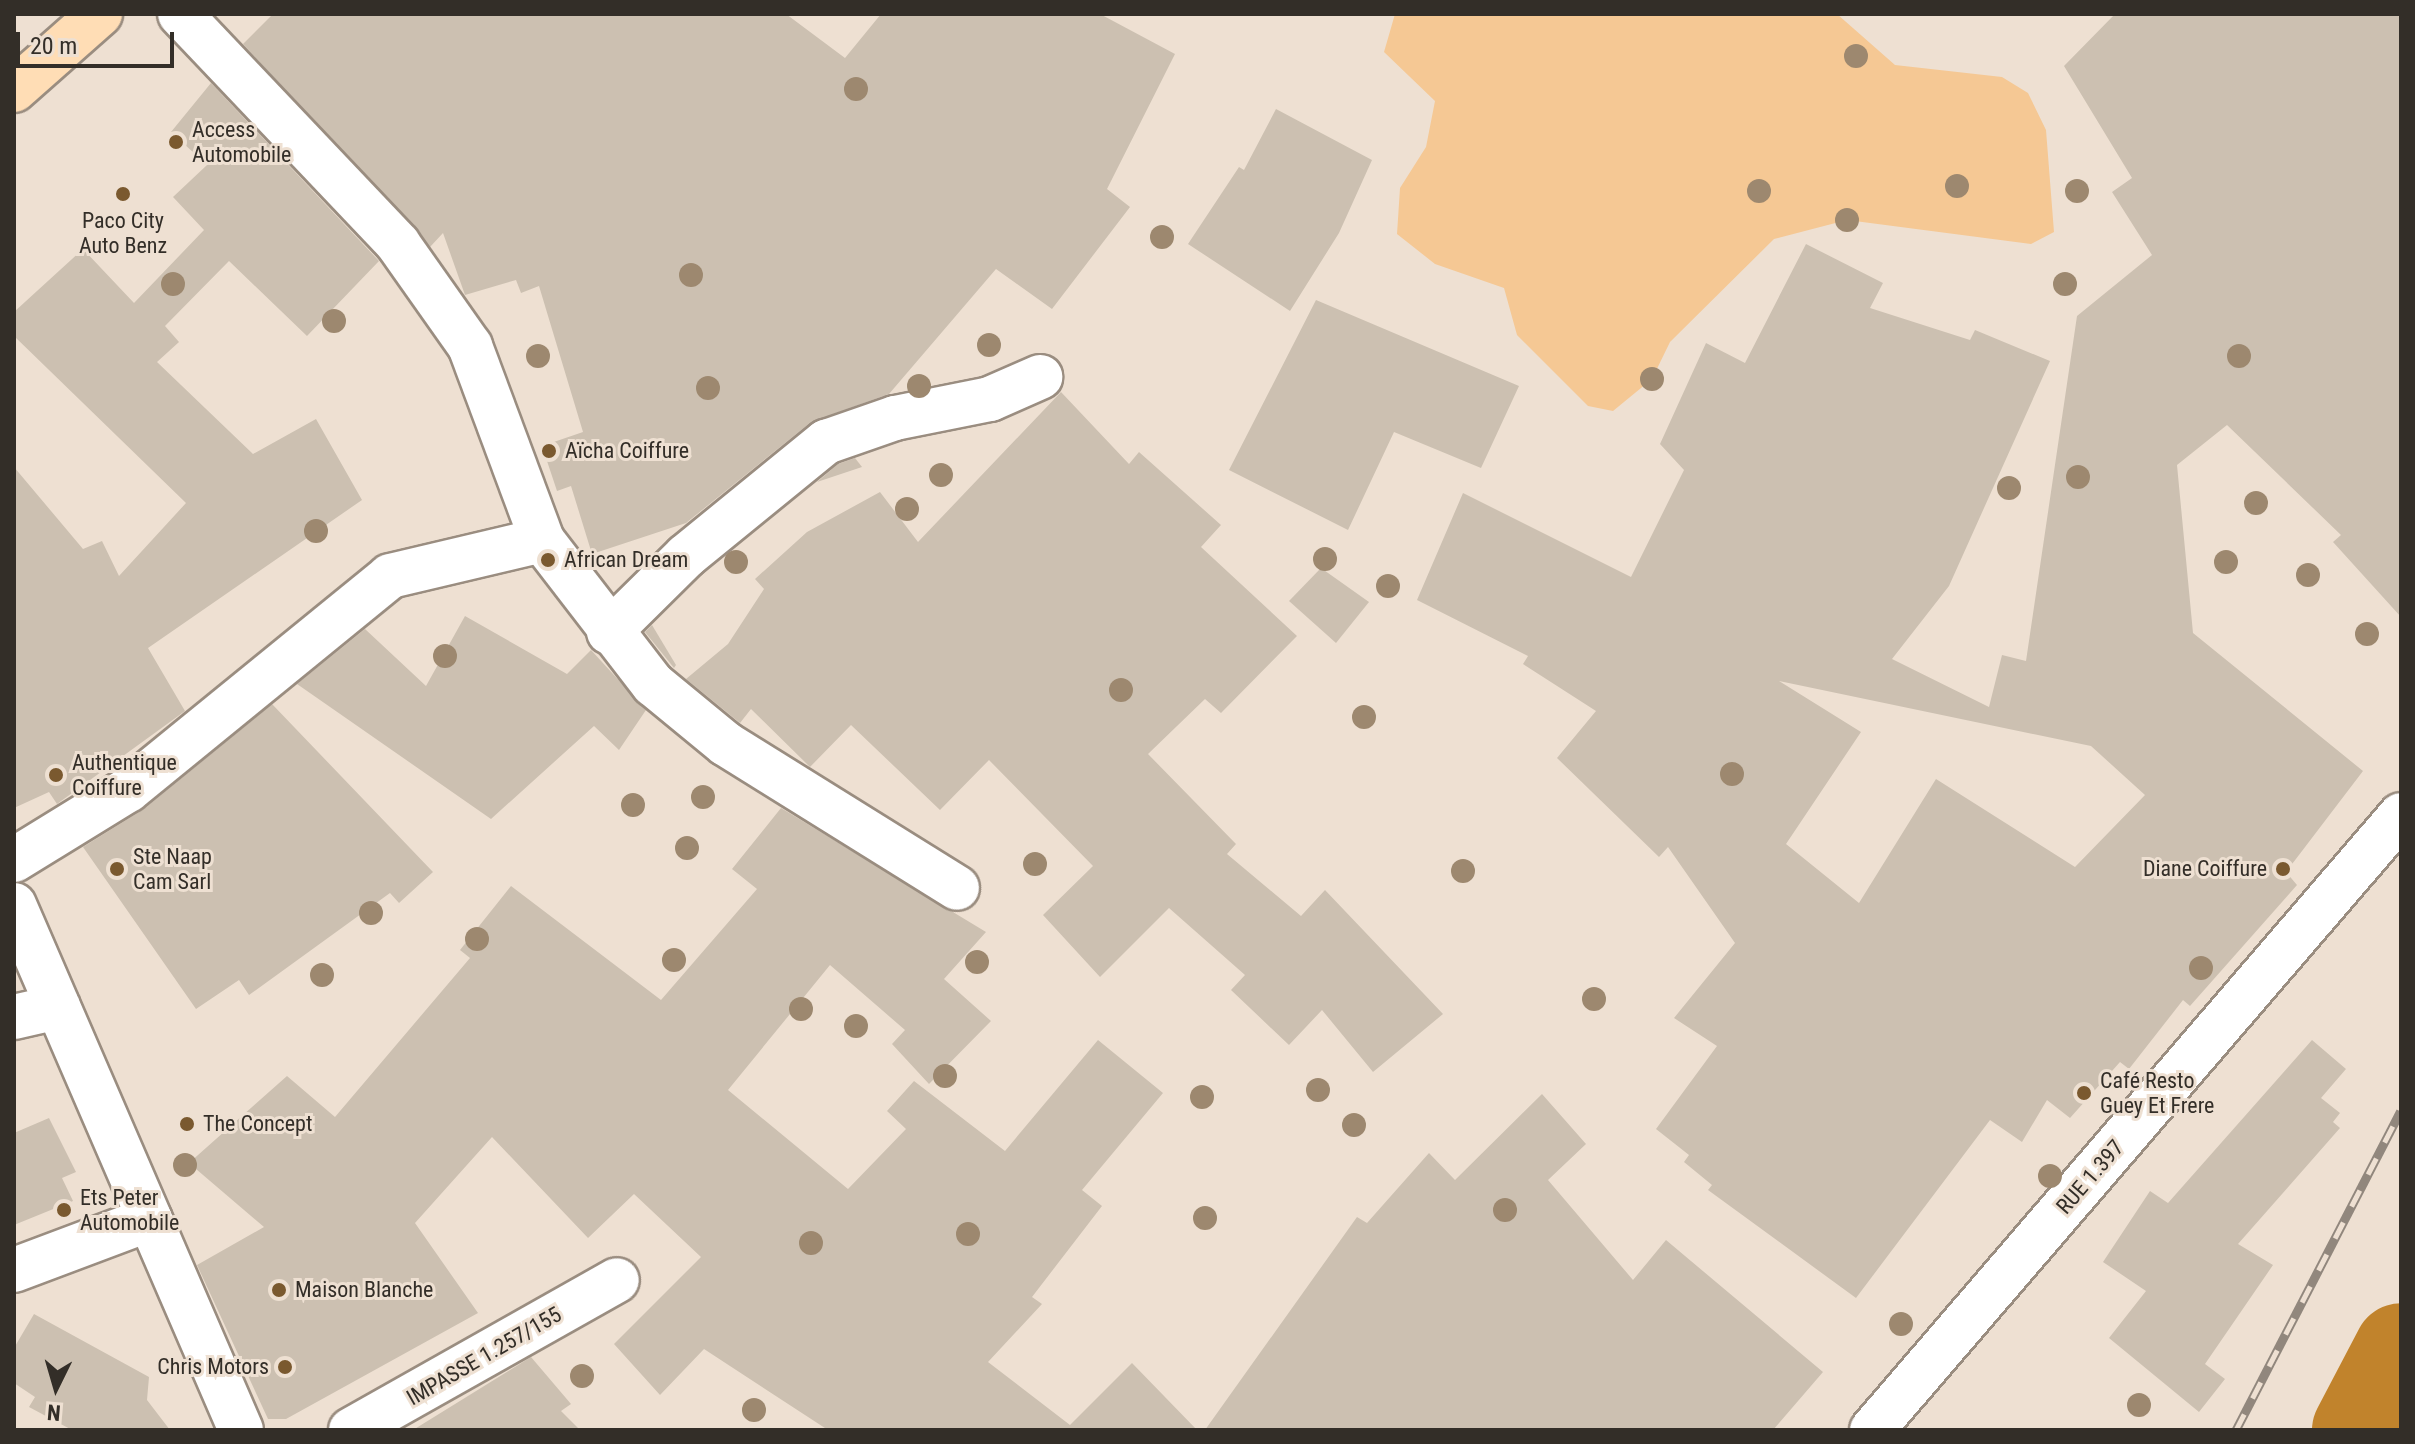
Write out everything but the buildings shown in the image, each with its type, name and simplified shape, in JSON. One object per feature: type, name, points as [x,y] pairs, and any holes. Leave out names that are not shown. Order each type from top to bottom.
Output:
[{"type":"main road","points":[[14,90],[100,14]]},
{"type":"street","points":[[180,14],[398,244],[461,334],[542,540],[609,632],[653,684],[726,744],[957,888]]},
{"type":"street","points":[[609,632],[686,556],[826,442],[895,418],[990,399],[1040,377]]},
{"type":"street","points":[[14,860],[128,790],[390,576],[542,540]]},
{"type":"street","name":"RUE 1.397","points":[[1872,1430],[2401,815]]},
{"type":"street","points":[[14,905],[241,1430]]},
{"type":"street","points":[[14,1017],[58,1007]]},
{"type":"street","points":[[14,1270],[150,1219]]},
{"type":"street","name":"IMPASSE 1.257/155","points":[[351,1430],[617,1280]]},
{"type":"shaded area","points":[[1395,14],[1837,14],[1895,65],[2002,77],[2028,93],[2046,130],[2054,232],[2031,244],[1847,220],[1774,239],[1670,342],[1652,379],[1613,411],[1588,406],[1517,335],[1504,288],[1435,264],[1397,234],[1400,188],[1426,147],[1435,101],[1384,52]]},
{"type":"waterway","points":[[2359,1430],[2401,1350]]},
{"type":"railway","points":[[2236,1430],[2401,1111]]},
{"type":"place","name":"Access Automobile","points":[[176,142]]},
{"type":"place","name":"Paco City Auto Benz","points":[[123,194]]},
{"type":"place","name":"Aïcha Coiffure","points":[[549,451]]},
{"type":"place","name":"African Dream","points":[[548,560]]},
{"type":"place","name":"Authentique Coiffure","points":[[56,775]]},
{"type":"place","name":"Ste Naap Cam Sarl","points":[[117,869]]},
{"type":"place","name":"Diane Coiffure","points":[[2283,869]]},
{"type":"place","name":"Café Resto Guey Et Frere","points":[[2084,1093]]},
{"type":"place","name":"The Concept","points":[[187,1124]]},
{"type":"place","name":"Ets Peter Automobile","points":[[64,1210]]},
{"type":"place","name":"Maison Blanche","points":[[279,1290]]},
{"type":"place","name":"Chris Motors","points":[[285,1367]]}]
